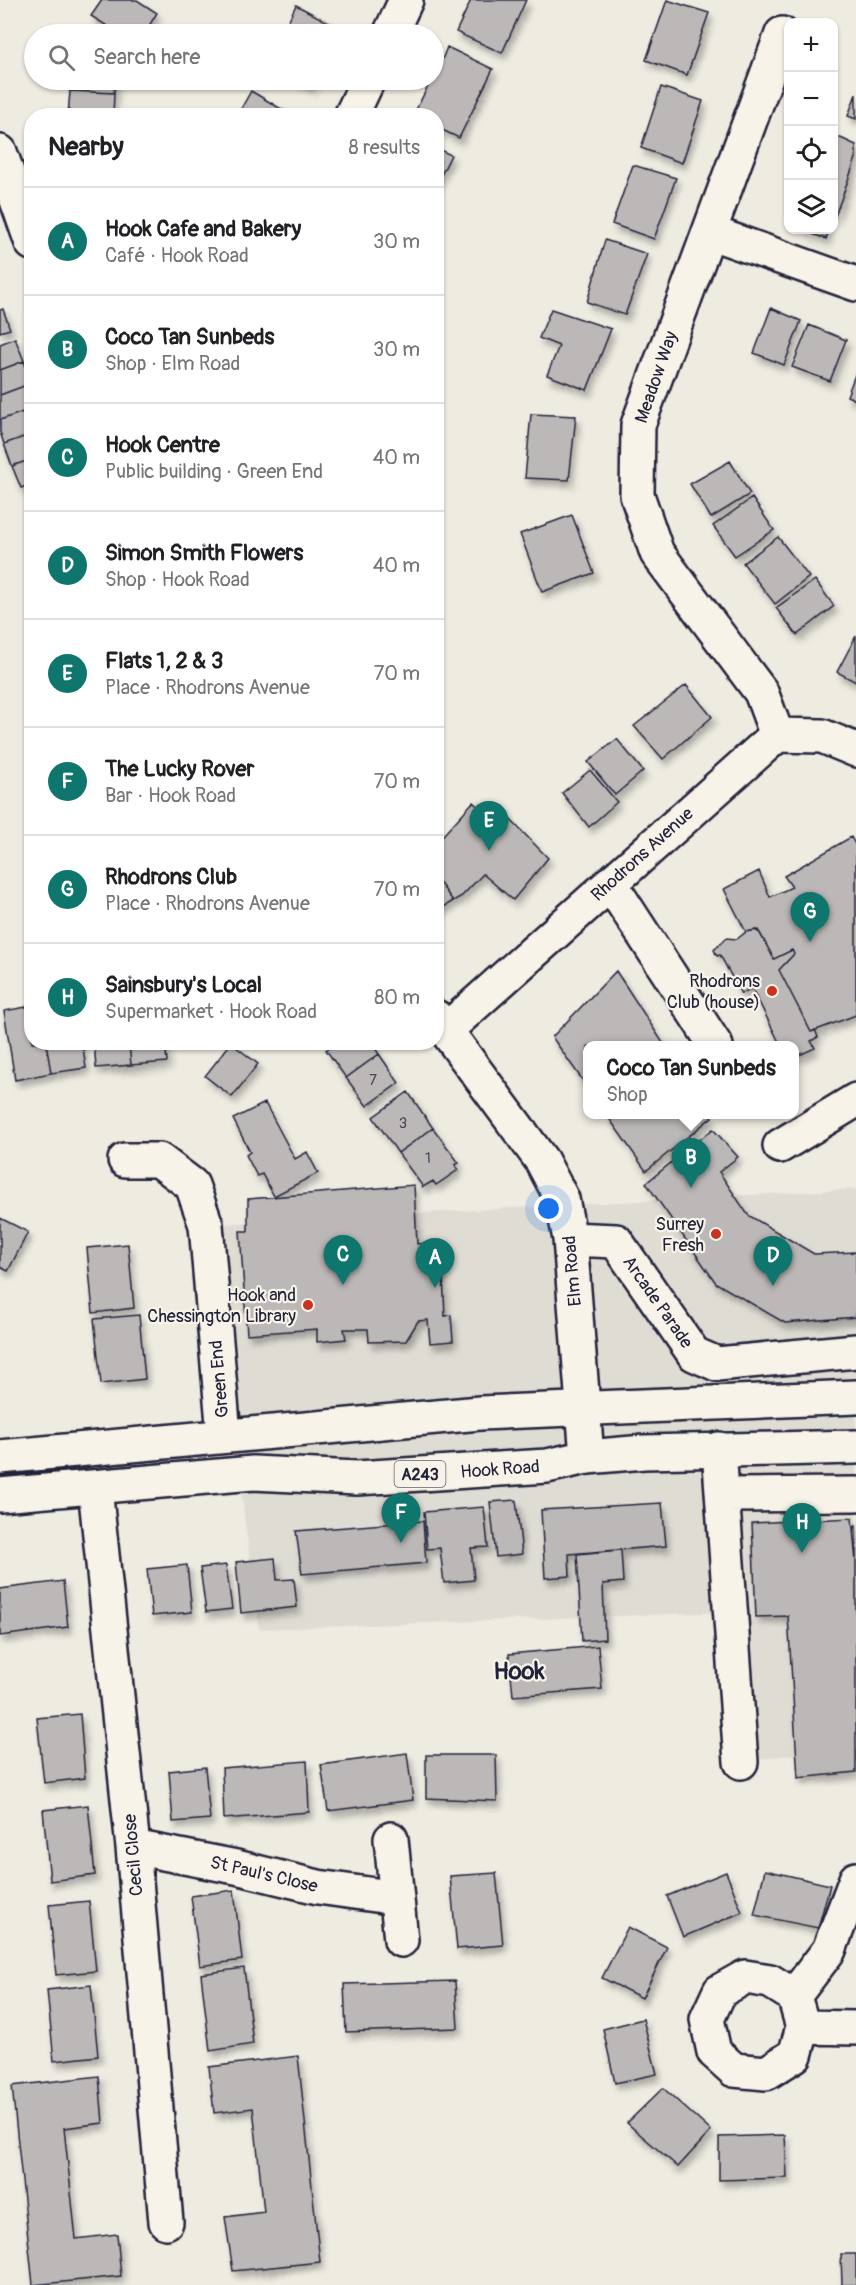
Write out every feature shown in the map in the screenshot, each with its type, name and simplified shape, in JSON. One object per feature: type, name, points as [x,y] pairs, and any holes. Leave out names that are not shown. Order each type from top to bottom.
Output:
[{"type":"main road","points":[[395,24],[406,0]]},
{"type":"main road","name":"Meadow Way","points":[[777,735],[761,692],[657,553],[638,495],[638,425],[782,34]]},
{"type":"main road","points":[[355,108],[363,90]]},
{"type":"main road","points":[[0,153],[24,220]]},
{"type":"main road","points":[[709,232],[856,284]]},
{"type":"main road","points":[[777,735],[822,736],[856,750]]},
{"type":"main road","name":"Rhodrons Avenue","points":[[444,1021],[610,883],[777,735]]},
{"type":"main road","points":[[610,883],[713,1041]]},
{"type":"main road","name":"Elm Road","points":[[444,1027],[542,1161],[562,1199],[570,1239],[587,1457]]},
{"type":"main road","points":[[780,1146],[856,1100]]},
{"type":"main road","name":"Green End","points":[[125,1160],[159,1160],[192,1185],[206,1225],[224,1435]]},
{"type":"main road","name":"Arcade Parade","points":[[570,1239],[616,1241],[694,1354],[717,1364],[856,1351]]},
{"type":"main road","points":[[0,1457],[480,1413],[856,1397]]},
{"type":"main road","name":"Hook Road","points":[[0,1495],[254,1473],[381,1477],[547,1466],[587,1457],[719,1449],[856,1447]]},
{"type":"main road","points":[[719,1449],[741,1762]]},
{"type":"main road","name":"Cecil Close","points":[[95,1488],[133,1847],[166,2222]]},
{"type":"main road","points":[[724,1495],[856,1494]]},
{"type":"main road","points":[[391,1839],[401,1940]]},
{"type":"main road","name":"St Paul's Close","points":[[133,1847],[236,1867],[318,1887],[397,1898]]},
{"type":"main road","points":[[794,1996],[830,1950],[856,1879]]},
{"type":"main road","points":[[745,1977],[770,1982],[794,1996],[803,2027],[795,2055],[766,2073],[734,2070],[714,2052],[707,2019],[720,1991],[745,1977]]},
{"type":"main road","points":[[803,2027],[856,2028]]},
{"type":"shaded area","points":[[856,1189],[856,1745],[741,1762],[731,1612],[259,1629],[206,1225]]},
{"type":"building","points":[[102,0],[137,0],[157,13],[150,24],[104,24],[91,16]]},
{"type":"building","points":[[471,0],[526,0],[502,53],[456,32]]},
{"type":"building","points":[[667,0],[709,13],[687,75],[646,60]]},
{"type":"building","points":[[296,5],[332,24],[287,24]]},
{"type":"building","points":[[447,47],[493,69],[459,138],[444,131],[444,108],[417,108],[426,90],[444,90],[444,55]]},
{"type":"building","points":[[661,87],[703,101],[682,163],[641,148]]},
{"type":"building","points":[[70,90],[114,90],[114,93]]},
{"type":"building","points":[[70,91],[114,93],[113,108],[69,108]]},
{"type":"building","points":[[251,91],[280,108],[241,108]]},
{"type":"building","points":[[856,94],[856,119],[848,116]]},
{"type":"building","points":[[838,137],[856,145],[856,158],[838,208]]},
{"type":"building","points":[[444,152],[451,155],[444,169]]},
{"type":"building","points":[[633,165],[676,178],[654,239],[612,224]]},
{"type":"building","points":[[813,234],[828,234],[826,239]]},
{"type":"building","points":[[605,240],[647,254],[625,315],[587,302]]},
{"type":"building","points":[[771,308],[801,321],[784,365],[754,353]]},
{"type":"building","points":[[3,309],[10,329],[0,332],[0,310]]},
{"type":"building","points":[[551,309],[611,329],[587,390],[547,375],[559,346],[539,338]]},
{"type":"building","points":[[809,325],[846,340],[830,381],[792,367]]},
{"type":"building","points":[[15,338],[24,361],[0,370],[0,344]]},
{"type":"building","points":[[24,361],[24,386],[0,395],[0,370]]},
{"type":"building","points":[[856,372],[856,400],[847,396]]},
{"type":"building","points":[[24,386],[24,412],[0,420],[0,395]]},
{"type":"building","points":[[24,412],[24,437],[4,444],[0,432],[0,420]]},
{"type":"building","points":[[531,414],[576,416],[569,480],[525,478]]},
{"type":"building","points":[[24,437],[24,462],[12,466],[4,444]]},
{"type":"building","points":[[730,461],[750,494],[711,518],[690,484]]},
{"type":"building","points":[[24,462],[24,487],[21,488],[12,466]]},
{"type":"building","points":[[752,498],[774,530],[735,556],[713,526]]},
{"type":"building","points":[[572,515],[594,573],[542,592],[520,534]]},
{"type":"building","points":[[778,537],[809,577],[775,604],[743,563]]},
{"type":"building","points":[[815,580],[834,606],[797,635],[776,608]]},
{"type":"building","points":[[856,636],[856,682],[837,672]]},
{"type":"building","points":[[686,685],[712,717],[663,759],[634,726]]},
{"type":"building","points":[[617,739],[643,771],[615,795],[588,762]]},
{"type":"building","points":[[590,770],[617,802],[589,827],[562,793]]},
{"type":"building","points":[[473,802],[500,826],[508,817],[548,858],[513,900],[483,874],[462,896],[453,901],[444,889],[444,834]]},
{"type":"building","points":[[851,837],[856,846],[856,1015],[811,1032],[779,970],[794,954],[792,950],[774,959],[758,930],[746,932],[724,889],[759,871],[770,897],[792,887],[784,876]]},
{"type":"building","points":[[444,889],[453,901],[444,907]]},
{"type":"building","name":"Rhodrons Club (house)","points":[[755,930],[760,933],[774,959],[792,950],[794,954],[779,970],[811,1032],[815,1030],[818,1037],[811,1041],[815,1048],[799,1055],[799,1041],[778,1041],[752,988],[741,994],[720,955],[717,956],[714,950],[726,938],[737,939],[746,932]]},
{"type":"building","points":[[616,971],[662,1041],[583,1041],[583,1081],[552,1037]]},
{"type":"building","points":[[24,1007],[24,1050],[47,1050],[51,1073],[15,1080],[4,1011]]},
{"type":"building","points":[[47,1050],[83,1050],[86,1068],[51,1073]]},
{"type":"building","points":[[95,1050],[130,1050],[131,1065],[96,1068]]},
{"type":"building","points":[[130,1050],[166,1050],[167,1062],[131,1065]]},
{"type":"building","points":[[225,1050],[240,1050],[258,1064],[232,1097],[205,1076]]},
{"type":"building","points":[[326,1050],[376,1050],[379,1054],[346,1078]]},
{"type":"building","points":[[379,1054],[399,1083],[367,1106],[346,1078]]},
{"type":"building","points":[[408,1092],[433,1128],[398,1153],[373,1117]]},
{"type":"building","points":[[265,1103],[295,1159],[307,1152],[318,1173],[274,1196],[262,1174],[257,1176],[246,1155],[250,1152],[233,1119]]},
{"type":"building","points":[[610,1119],[710,1119],[646,1171]]},
{"type":"building","points":[[433,1128],[459,1163],[455,1165],[458,1170],[436,1185],[433,1181],[423,1187],[398,1153]]},
{"type":"building","points":[[713,1129],[738,1157],[719,1172],[748,1215],[814,1254],[856,1252],[856,1317],[785,1323],[716,1283],[646,1183]]},
{"type":"building","points":[[414,1185],[417,1244],[427,1243],[427,1256],[442,1255],[445,1316],[451,1315],[453,1341],[430,1343],[428,1320],[418,1321],[406,1341],[369,1342],[368,1329],[344,1329],[346,1339],[317,1342],[317,1329],[247,1334],[240,1231],[248,1231],[248,1199]]},
{"type":"building","points":[[0,1218],[28,1232],[8,1271],[0,1267]]},
{"type":"building","points":[[128,1244],[134,1308],[93,1313],[87,1248]]},
{"type":"building","points":[[139,1315],[145,1379],[101,1384],[94,1319]]},
{"type":"building","points":[[516,1500],[522,1554],[496,1557],[490,1502]]},
{"type":"building","points":[[662,1503],[666,1546],[569,1554],[570,1576],[545,1578],[541,1510]]},
{"type":"building","points":[[484,1507],[488,1547],[471,1548],[474,1580],[444,1583],[440,1548],[427,1549],[424,1512]]},
{"type":"building","points":[[852,1518],[856,1562],[856,1772],[798,1778],[788,1616],[756,1617],[752,1523]]},
{"type":"building","points":[[423,1521],[426,1563],[302,1574],[296,1531]]},
{"type":"building","points":[[856,1526],[856,1562],[853,1527]]},
{"type":"building","points":[[621,1550],[623,1582],[603,1584],[605,1639],[582,1641],[577,1554]]},
{"type":"building","points":[[275,1558],[277,1580],[294,1579],[297,1607],[241,1613],[236,1562]]},
{"type":"building","points":[[187,1565],[192,1612],[152,1616],[147,1569]]},
{"type":"building","points":[[226,1565],[232,1609],[206,1612],[200,1568]]},
{"type":"building","points":[[63,1581],[68,1627],[0,1636],[0,1589]]},
{"type":"building","points":[[598,1646],[602,1689],[513,1696],[509,1654]]},
{"type":"building","points":[[80,1714],[85,1778],[44,1783],[37,1718]]},
{"type":"building","points":[[407,1753],[413,1800],[328,1811],[321,1765]]},
{"type":"building","points":[[426,1755],[496,1755],[497,1801],[426,1798]]},
{"type":"building","points":[[307,1761],[309,1812],[224,1819],[222,1768]]},
{"type":"building","points":[[205,1767],[210,1819],[173,1822],[169,1771]]},
{"type":"building","points":[[88,1805],[95,1875],[50,1881],[43,1810]]},
{"type":"building","points":[[765,1870],[830,1885],[818,1928],[754,1915]]},
{"type":"building","points":[[726,1872],[742,1912],[683,1937],[667,1896]]},
{"type":"building","points":[[496,1873],[503,1945],[457,1949],[450,1876]]},
{"type":"building","points":[[234,1890],[242,1960],[200,1966],[191,1896]]},
{"type":"building","points":[[89,1901],[96,1971],[56,1975],[49,1905]]},
{"type":"building","points":[[628,1927],[667,1947],[642,1998],[602,1978]]},
{"type":"building","points":[[244,1968],[253,2044],[210,2051],[201,1974]]},
{"type":"building","points":[[455,1981],[458,2028],[346,2032],[344,1984]]},
{"type":"building","points":[[91,1985],[98,2056],[54,2061],[47,1990]]},
{"type":"building","points":[[643,2019],[657,2074],[615,2083],[603,2029]]},
{"type":"building","points":[[298,2056],[320,2262],[233,2271],[225,2217],[264,2212],[253,2108],[214,2113],[209,2067]]},
{"type":"building","points":[[99,2076],[103,2123],[64,2128],[76,2239],[117,2234],[121,2276],[33,2285],[12,2086]]},
{"type":"building","points":[[663,2088],[711,2131],[678,2167],[627,2123]]},
{"type":"building","points":[[785,2135],[787,2178],[719,2180],[719,2137]]},
{"type":"building","points":[[841,2254],[856,2254],[856,2285],[842,2285]]},
{"type":"place","name":"Flats 1, 2 & 3","points":[[489,851]]},
{"type":"place","name":"Rhodrons Club","points":[[810,942]]},
{"type":"place","name":"Rhodrons Club (house)","points":[[772,991]]},
{"type":"place","name":"Coco Tan Sunbeds","points":[[691,1188]]},
{"type":"place","name":"Surrey Fresh","points":[[716,1234]]},
{"type":"place","name":"Hook Centre","points":[[343,1285]]},
{"type":"place","name":"Simon Smith Flowers","points":[[773,1286]]},
{"type":"place","name":"Hook Cafe and Bakery","points":[[435,1288]]},
{"type":"place","name":"Hook and Chessington Library","points":[[308,1305]]},
{"type":"place","name":"The Lucky Rover","points":[[401,1543]]},
{"type":"place","name":"Sainsbury's Local","points":[[802,1553]]},
{"type":"district","name":"Hook","points":[[519,1671]]}]
